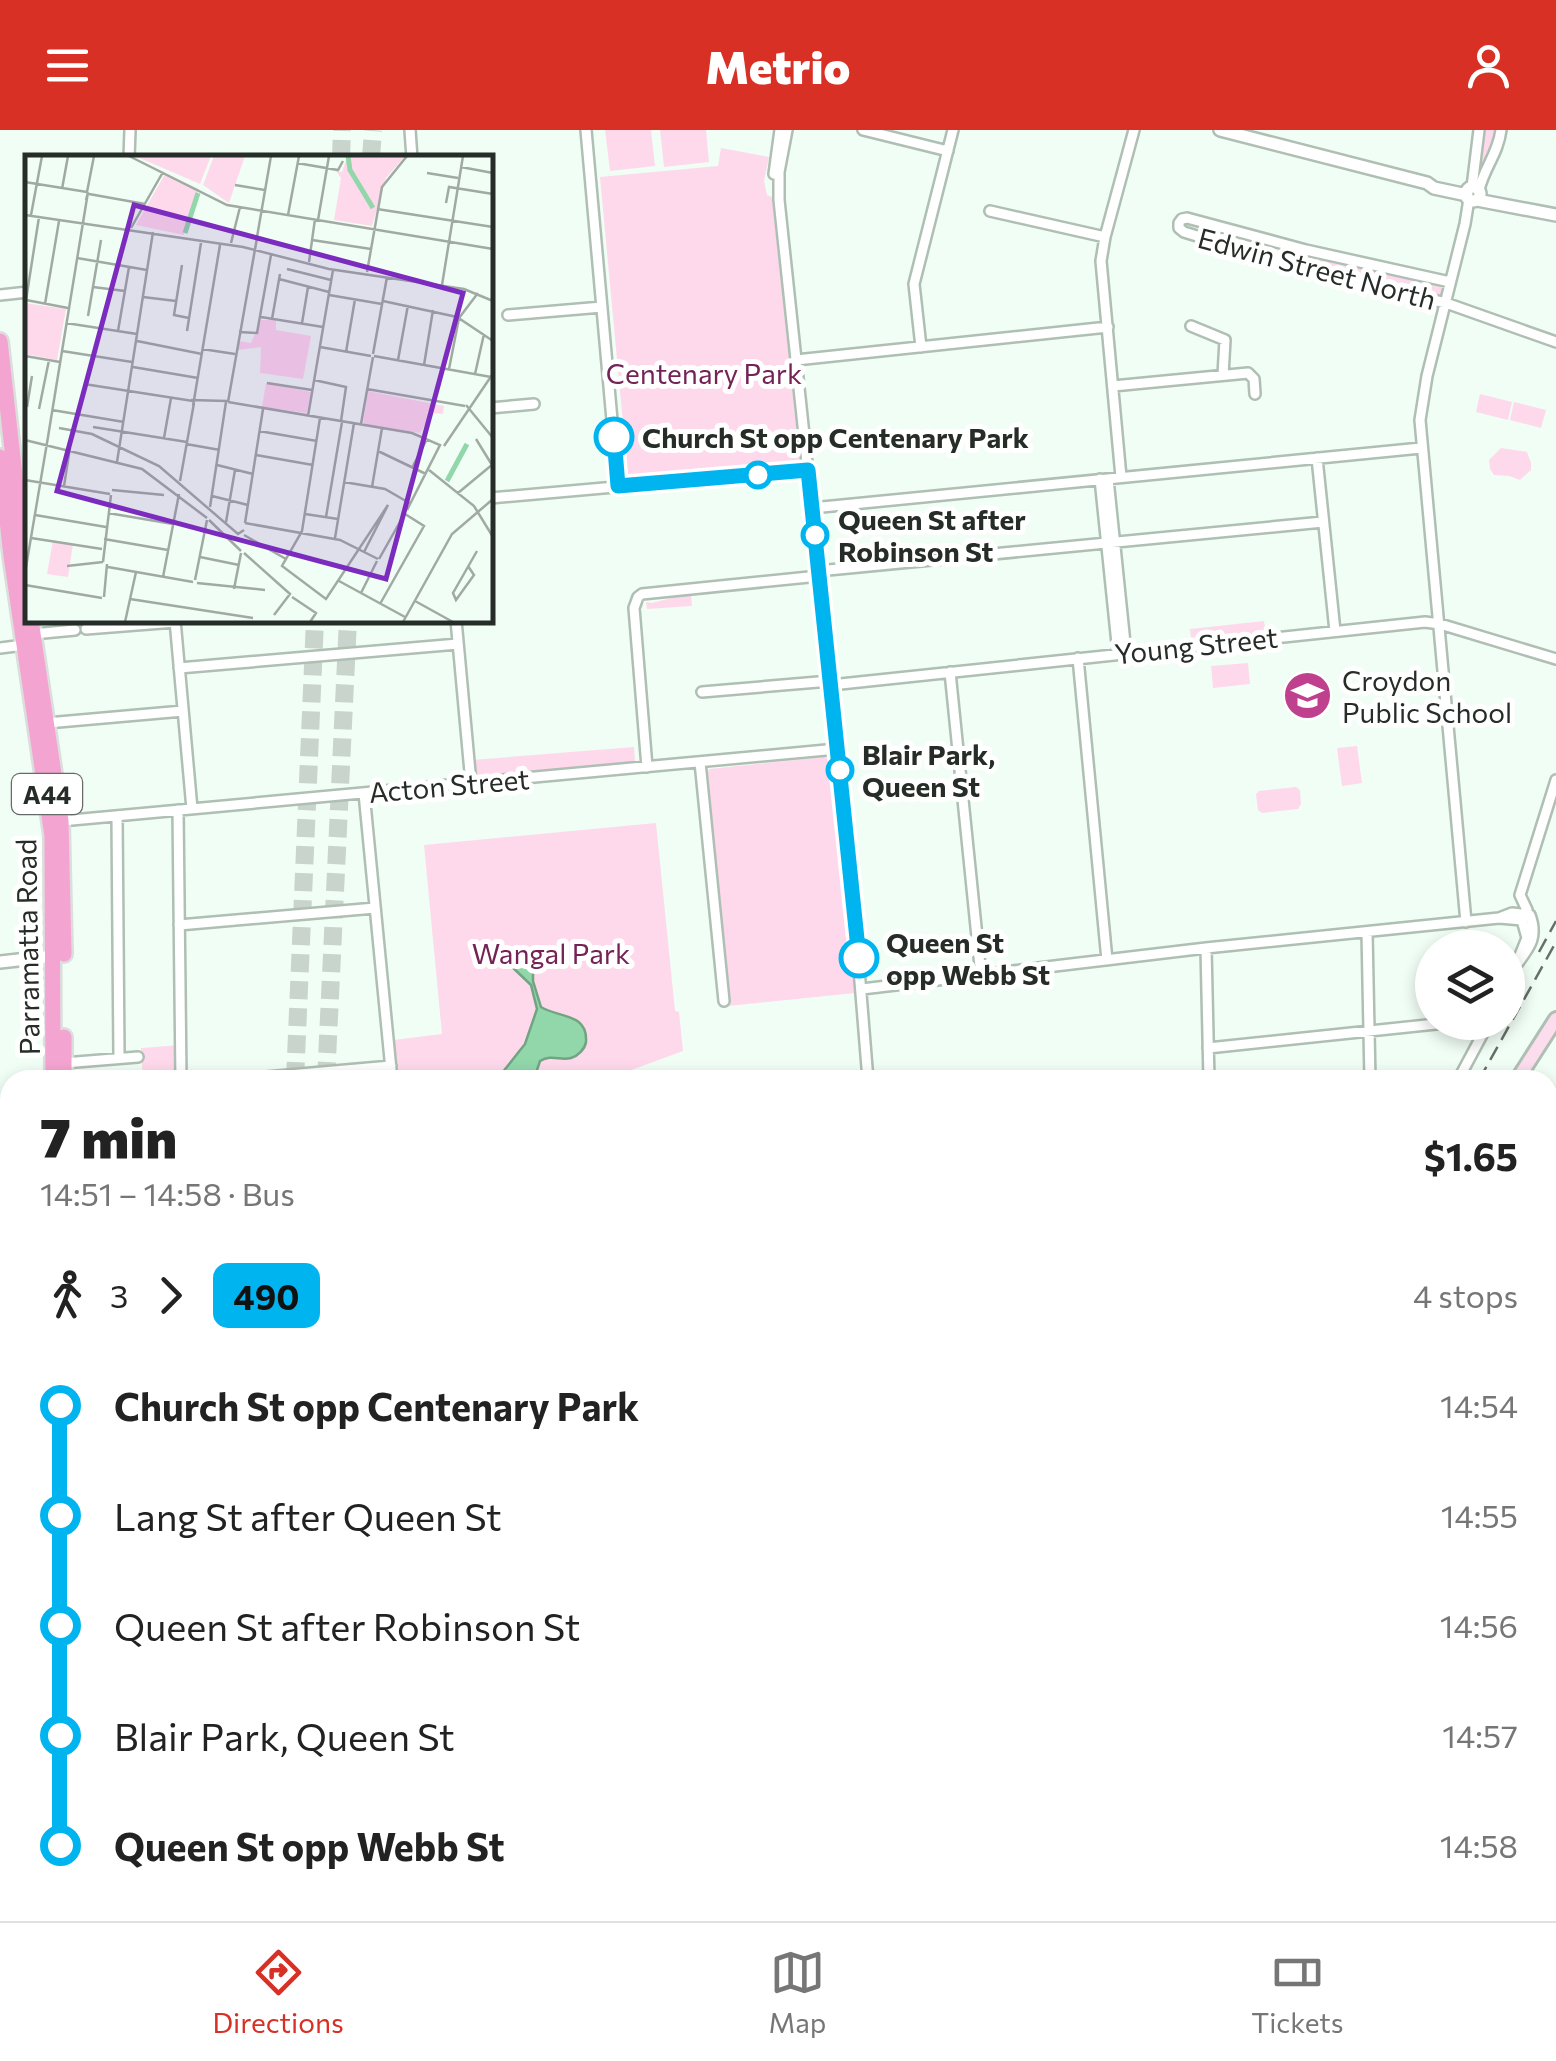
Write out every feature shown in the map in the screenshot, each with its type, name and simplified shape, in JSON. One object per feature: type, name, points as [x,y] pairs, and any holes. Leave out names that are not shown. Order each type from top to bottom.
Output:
[{"type":"highway","points":[[0,341],[24,538]]},
{"type":"highway","name":"Parramatta Road","points":[[0,458],[25,609]]},
{"type":"highway","name":"Parramatta Road","points":[[29,633],[61,821],[64,1070]]},
{"type":"highway","name":"Parramatta Road","points":[[29,633],[52,836],[54,1070]]},
{"type":"main road","points":[[1524,1070],[1556,1020]]},
{"type":"street","points":[[129,155],[130,130]]},
{"type":"street","points":[[410,130],[412,155]]},
{"type":"street","points":[[586,130],[618,486]]},
{"type":"street","points":[[783,130],[774,166],[774,193],[779,200],[831,683],[867,1070]]},
{"type":"street","points":[[863,130],[948,151]]},
{"type":"street","points":[[921,347],[914,284],[953,130]]},
{"type":"street","points":[[1120,478],[1101,261],[1134,130]]},
{"type":"street","points":[[1220,130],[1427,182],[1434,188],[1520,202],[1532,210],[1556,215]]},
{"type":"street","points":[[1466,922],[1420,412],[1473,194],[1479,130]]},
{"type":"street","points":[[1473,194],[1494,160],[1501,130]]},
{"type":"street","points":[[990,211],[1105,237]]},
{"type":"street","name":"Edwin Street North","points":[[1450,282],[1187,218],[1179,223],[1184,232],[1310,271],[1446,303],[1556,342]]},
{"type":"street","points":[[0,295],[25,292]]},
{"type":"street","points":[[508,315],[602,306]]},
{"type":"street","points":[[1191,326],[1225,340],[1223,376]]},
{"type":"street","points":[[796,360],[1108,327]]},
{"type":"street","points":[[1114,386],[1251,375],[1255,394]]},
{"type":"street","points":[[492,408],[534,404]]},
{"type":"street","points":[[812,508],[1421,448]]},
{"type":"street","points":[[1317,458],[1335,631]]},
{"type":"street","points":[[492,498],[808,470]]},
{"type":"street","points":[[1104,479],[1122,653]]},
{"type":"street","points":[[648,767],[636,601],[642,594],[1323,522]]},
{"type":"street","points":[[0,648],[29,633],[163,622]]},
{"type":"street","points":[[175,622],[192,809]]},
{"type":"street","points":[[456,622],[471,784]]},
{"type":"street","name":"Young Street","points":[[702,692],[950,672],[1422,622],[1556,660]]},
{"type":"street","points":[[179,668],[458,644]]},
{"type":"street","points":[[1078,658],[1107,960]]},
{"type":"street","points":[[950,672],[981,976]]},
{"type":"street","points":[[47,723],[183,711]]},
{"type":"street","name":"Acton Street","points":[[61,821],[837,749]]},
{"type":"street","points":[[700,762],[724,1001]]},
{"type":"street","points":[[1524,917],[1528,910],[1520,896],[1556,780]]},
{"type":"street","points":[[364,793],[391,1070]]},
{"type":"street","points":[[178,810],[181,1070]]},
{"type":"street","points":[[117,816],[119,1058]]},
{"type":"street","points":[[179,925],[376,908]]},
{"type":"street","points":[[862,988],[1466,922],[1512,913],[1530,916],[1534,926],[1531,947],[1525,955]]},
{"type":"street","points":[[1366,932],[1370,1070]]},
{"type":"street","points":[[1206,948],[1209,1070]]},
{"type":"street","points":[[0,962],[54,956]]},
{"type":"street","points":[[1208,1048],[1415,1026]]},
{"type":"street","points":[[1463,1070],[1479,1040]]},
{"type":"street","points":[[64,1062],[138,1057]]},
{"type":"street","points":[[346,1070],[391,1066]]},
{"type":"green space","points":[[605,130],[651,130],[655,166],[610,171]]},
{"type":"green space","points":[[660,130],[706,130],[709,162],[664,167]]},
{"type":"green space","points":[[1482,130],[1498,130],[1479,175],[1477,172]]},
{"type":"green space","name":"Centenary Park","points":[[721,148],[769,157],[764,181],[767,195],[772,197],[800,463],[628,477],[600,177],[718,166]]},
{"type":"green space","points":[[1313,254],[1441,287],[1443,292],[1434,297],[1319,268],[1311,264]]},
{"type":"green space","points":[[1480,394],[1512,402],[1508,420],[1476,412]]},
{"type":"green space","points":[[1514,402],[1546,410],[1541,428],[1510,420]]},
{"type":"green space","points":[[1501,448],[1527,452],[1531,470],[1520,480],[1494,475],[1490,469],[1489,460]]},
{"type":"green space","points":[[691,593],[692,606],[647,609],[646,602]]},
{"type":"green space","points":[[1264,621],[1266,635],[1192,644],[1190,629]]},
{"type":"green space","points":[[1248,663],[1250,684],[1213,688],[1211,666]]},
{"type":"green space","points":[[1357,746],[1362,783],[1342,786],[1337,748]]},
{"type":"green space","points":[[634,747],[635,762],[473,778],[472,760]]},
{"type":"green space","points":[[823,757],[834,763],[855,993],[728,1006],[709,769]]},
{"type":"green space","points":[[1296,787],[1300,790],[1298,809],[1262,813],[1258,810],[1259,791]]},
{"type":"green space","name":"Wangal Park","points":[[656,823],[675,1011],[679,1012],[683,1051],[631,1070],[397,1070],[393,1040],[442,1034],[424,845]]},
{"type":"green space","points":[[181,1045],[181,1070],[142,1070],[141,1048]]},
{"type":"shaded area","points":[[526,950],[533,959],[533,981],[541,1007],[582,1026],[586,1042],[574,1057],[548,1058],[540,1061],[537,1070],[504,1070],[525,1044],[537,1009],[531,985],[511,966],[514,953]]},
{"type":"tunnel","points":[[341,155],[342,130]]},
{"type":"tunnel","points":[[371,155],[373,130]]},
{"type":"tunnel","points":[[295,1070],[315,622]]},
{"type":"tunnel","points":[[326,1070],[348,622]]},
{"type":"railway","points":[[1539,952],[1556,921]]},
{"type":"railway","points":[[1485,1070],[1556,942]]},
{"type":"bus line","name":"490","points":[[614,437],[618,486],[808,470],[859,958]]},
{"type":"place","name":"Church St opp Centenary Park","points":[[614,437]]},
{"type":"place","name":"Queen St after Robinson St","points":[[815,535]]},
{"type":"place","name":"Croydon Public School","points":[[1307,696]]},
{"type":"place","name":"Blair Park, Queen St","points":[[840,770]]},
{"type":"place","name":"Queen St opp Webb St","points":[[859,958]]}]
